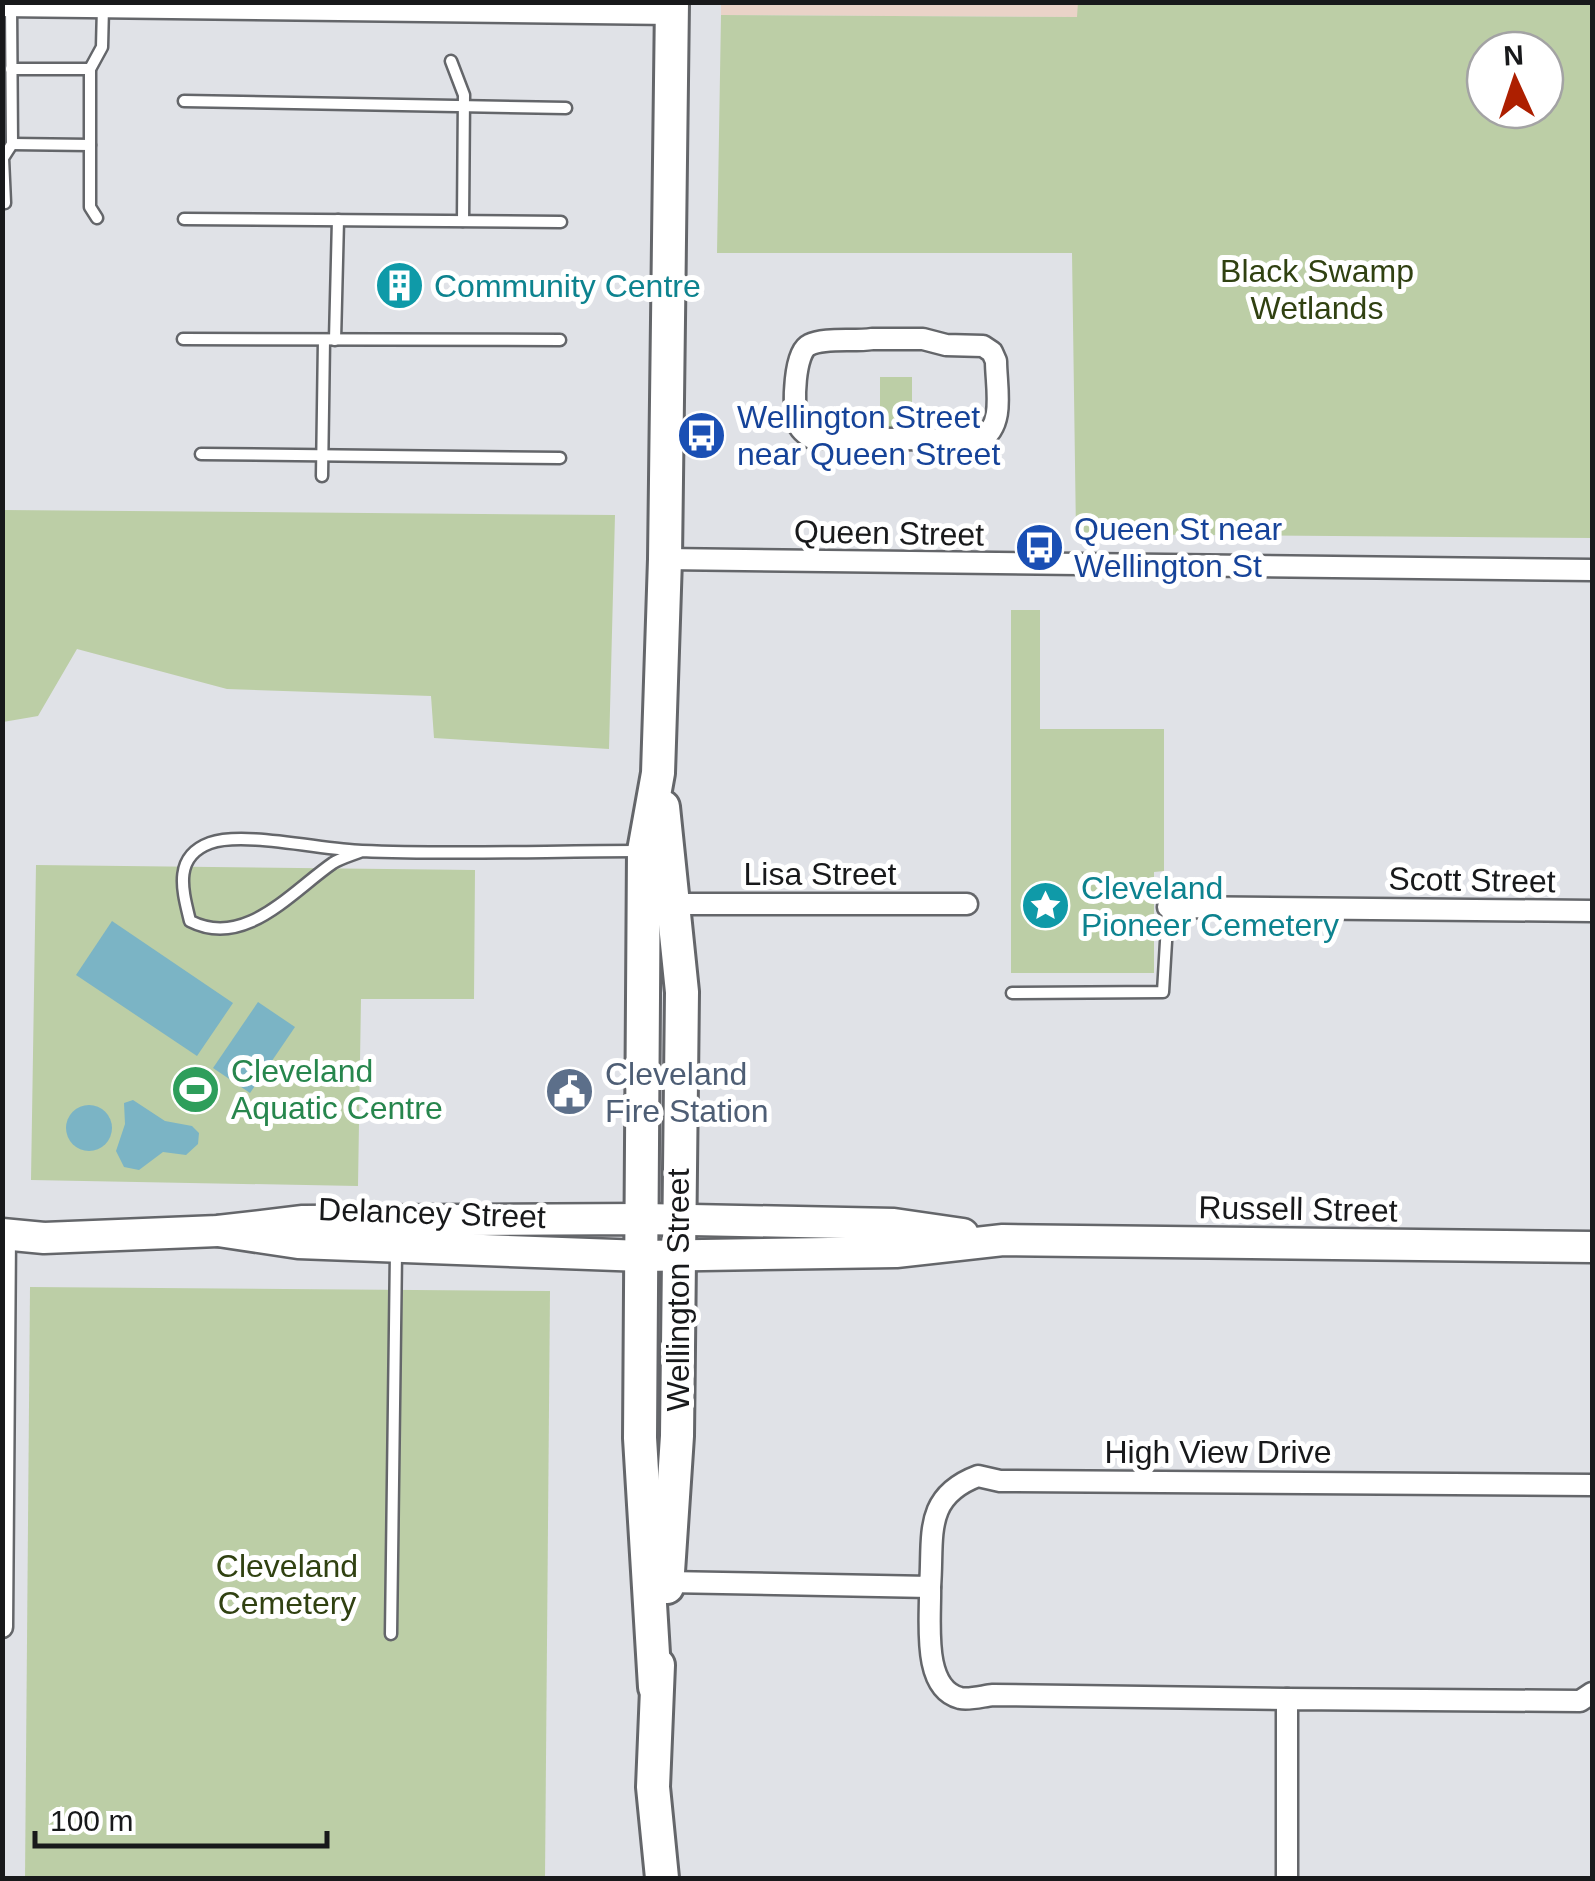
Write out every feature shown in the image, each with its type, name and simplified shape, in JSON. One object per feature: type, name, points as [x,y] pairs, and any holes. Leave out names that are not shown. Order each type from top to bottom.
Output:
[{"type":"main road","name":"Wellington Street","points":[[655,1687],[677,1436],[682,992],[658,773],[665,559],[672,8]]},
{"type":"main road","name":"Wellington Street","points":[[658,773],[644,851],[640,1438],[655,1687],[653,1787],[662,1878]]},
{"type":"main road","name":"Russell Street","points":[[644,1219],[894,1224],[1004,1240]]},
{"type":"main road","name":"Delancey Street","points":[[441,1234],[644,1219]]},
{"type":"main road","name":"Delancey Street","points":[[4,1234],[44,1238],[218,1232],[303,1221],[643,1256]]},
{"type":"main road","name":"Russell Street","points":[[643,1256],[896,1252],[1004,1240],[1592,1247]]},
{"type":"main road","name":"Wellington Street","points":[[645,1878],[644,1835],[653,1787]]},
{"type":"street","points":[[6,6],[672,8]]},
{"type":"street","points":[[924,339],[946,345],[983,346],[992,352],[996,361],[996,424],[991,434],[980,440],[896,440],[812,438],[802,431],[796,421],[797,358],[802,349],[813,342],[924,339]]},
{"type":"street","name":"Queen Street","points":[[665,559],[1592,570]]},
{"type":"street","name":"Lisa Street","points":[[672,904],[967,904]]},
{"type":"street","name":"Scott Street","points":[[1168,906],[1592,911]]},
{"type":"street","points":[[2,1627],[4,1234]]},
{"type":"street","name":"High View Drive","points":[[1592,1485],[1000,1481],[978,1476],[946,1492],[936,1511],[930,1588],[932,1672],[946,1691],[962,1699],[993,1695],[1580,1701],[1592,1693]]},
{"type":"street","points":[[667,1582],[930,1588]]},
{"type":"street","points":[[1287,1699],[1287,1878]]},
{"type":"lane","points":[[4,203],[4,158],[12,144],[6,6]]},
{"type":"lane","points":[[97,218],[90,207],[90,69],[102,47],[102,8]]},
{"type":"lane","points":[[451,61],[464,95],[463,221]]},
{"type":"lane","points":[[11,69],[90,69]]},
{"type":"lane","points":[[184,101],[566,108]]},
{"type":"lane","points":[[12,144],[90,145]]},
{"type":"lane","points":[[184,219],[561,222]]},
{"type":"lane","points":[[322,476],[338,220]]},
{"type":"lane","points":[[183,339],[560,340]]},
{"type":"lane","points":[[201,454],[560,458]]},
{"type":"lane","points":[[362,852],[336,861],[260,918],[230,930],[205,929],[190,921],[180,877],[188,860],[208,843],[234,839],[362,852],[644,851]]},
{"type":"lane","name":"Scott Street","points":[[1012,992],[1163,992],[1168,906]]},
{"type":"lane","points":[[644,1128],[679,1130]]},
{"type":"lane","points":[[391,1634],[396,1233]]},
{"type":"shaded area","points":[[721,2],[1078,2],[1078,17],[721,15]]},
{"type":"green space","name":"Black Swamp Wetlands","points":[[1078,2],[1592,3],[1592,538],[1076,534],[1072,253],[717,253],[721,15],[1077,17]]},
{"type":"green space","points":[[880,377],[912,377],[912,429],[880,429]]},
{"type":"green space","points":[[3,510],[615,515],[609,749],[434,738],[431,696],[227,689],[77,649],[38,716],[3,722]]},
{"type":"green space","points":[[1011,610],[1040,610],[1040,729],[1164,729],[1164,871],[1154,872],[1154,973],[1011,973]]},
{"type":"green space","name":"Cleveland Aquatic Centre","points":[[36,865],[475,870],[474,999],[361,999],[358,1186],[31,1180]]},
{"type":"green space","name":"Cleveland Cemetery","points":[[30,1287],[550,1291],[545,1878],[25,1878]]},
{"type":"water","points":[[112,921],[233,1003],[197,1056],[76,975]]},
{"type":"water","points":[[258,1002],[295,1027],[250,1093],[213,1068]]},
{"type":"water","points":[[133,1100],[165,1121],[192,1126],[199,1133],[198,1144],[186,1155],[163,1152],[139,1170],[124,1167],[116,1151],[125,1124],[124,1103]]},
{"type":"water","points":[[89,1105],[105,1112],[112,1128],[105,1144],[89,1151],[73,1144],[66,1128],[73,1112]]},
{"type":"place","name":"Community Centre","points":[[399,286]]},
{"type":"place","name":"Wellington Street near Queen Street","points":[[702,435]]},
{"type":"place","name":"Queen St near Wellington St","points":[[1039,547]]},
{"type":"place","name":"Cleveland Pioneer Cemetery","points":[[1046,906]]},
{"type":"place","name":"Cleveland Aquatic Centre","points":[[196,1089]]},
{"type":"place","name":"Cleveland Fire Station","points":[[570,1092]]}]
